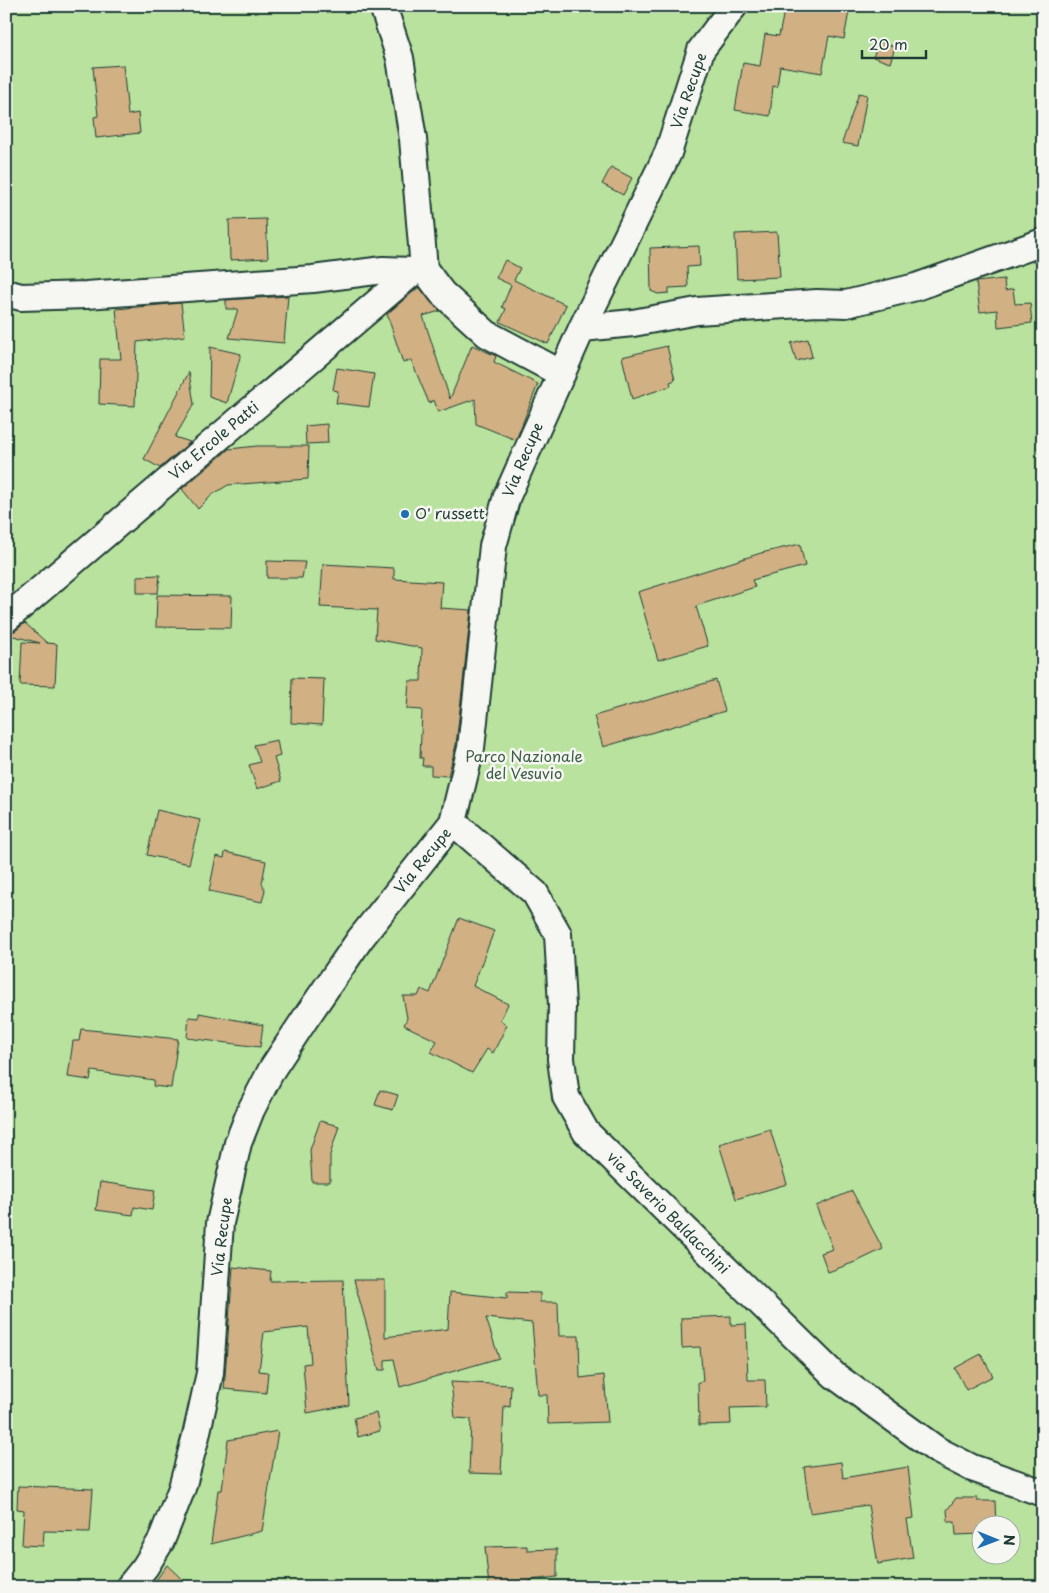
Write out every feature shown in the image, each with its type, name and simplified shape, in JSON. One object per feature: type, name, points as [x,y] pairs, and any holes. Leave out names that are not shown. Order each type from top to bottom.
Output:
[{"type":"street","points":[[383,6],[400,58],[412,130],[419,270],[487,334],[562,374]]},
{"type":"street","name":"Via Recupe","points":[[129,1587],[145,1567],[160,1540],[182,1488],[196,1436],[210,1373],[220,1223],[238,1143],[251,1110],[272,1069],[305,1018],[360,939],[453,822],[471,748],[493,546],[507,496],[582,328],[668,153],[701,50],[734,6]]},
{"type":"street","points":[[582,328],[633,323],[697,311],[817,303],[846,304],[916,287],[1043,242]]},
{"type":"street","points":[[6,293],[21,297],[86,295],[313,279],[382,270],[419,270]]},
{"type":"street","name":"Via Ercole Patti","points":[[6,619],[419,270]]},
{"type":"street","name":"via Saverio Baldacchini","points":[[453,822],[535,893],[558,934],[562,1006],[561,1059],[566,1097],[586,1132],[834,1375],[937,1450],[972,1468],[1043,1493]]},
{"type":"green space","name":"Parco Nazionale del Vesuvio","points":[[6,6],[1043,6],[1043,1587],[6,1587]]},
{"type":"building","points":[[785,6],[850,6],[844,39],[829,36],[822,73],[780,66],[777,87],[773,86],[770,116],[735,110],[743,63],[760,66],[765,34],[779,36]]},
{"type":"building","points":[[879,41],[895,47],[890,63],[873,57]]},
{"type":"building","points":[[123,65],[128,115],[138,113],[140,133],[96,138],[94,117],[98,116],[93,67]]},
{"type":"building","points":[[859,93],[867,95],[858,146],[842,143]]},
{"type":"building","points":[[611,167],[632,178],[623,195],[602,184]]},
{"type":"building","points":[[266,219],[268,258],[230,260],[229,220]]},
{"type":"building","points":[[777,232],[780,277],[737,279],[735,234]]},
{"type":"building","points":[[699,246],[700,266],[687,267],[688,287],[669,288],[669,293],[658,294],[651,291],[650,248]]},
{"type":"building","points":[[505,260],[520,268],[514,280],[566,305],[548,344],[500,322],[506,309],[502,307],[511,285],[496,278]]},
{"type":"building","points":[[1004,279],[1005,291],[1013,289],[1015,304],[1030,303],[1032,323],[998,327],[997,310],[980,312],[976,282]]},
{"type":"building","points":[[419,287],[440,311],[423,316],[450,399],[472,345],[496,356],[494,362],[538,384],[516,440],[476,424],[475,399],[438,412],[434,400],[429,403],[411,360],[403,363],[387,314]]},
{"type":"building","points":[[288,296],[284,343],[229,338],[238,309],[226,309],[226,300]]},
{"type":"building","points":[[181,303],[185,336],[137,342],[135,406],[99,404],[100,359],[121,359],[116,309]]},
{"type":"building","points":[[808,339],[812,357],[796,361],[791,343]]},
{"type":"building","points":[[667,346],[675,380],[670,382],[671,386],[632,399],[622,357]]},
{"type":"building","points":[[210,347],[241,354],[227,403],[209,397]]},
{"type":"building","points":[[337,368],[374,374],[369,407],[336,403],[338,391],[333,390]]},
{"type":"building","points":[[189,372],[194,404],[175,437],[190,442],[160,468],[144,459]]},
{"type":"building","points":[[327,424],[328,443],[306,444],[305,426]]},
{"type":"building","points":[[257,446],[309,446],[308,479],[228,485],[212,495],[198,509],[182,489],[229,449]]},
{"type":"building","points":[[800,544],[805,566],[752,580],[755,587],[696,606],[708,646],[658,660],[638,592],[761,553]]},
{"type":"building","points":[[267,561],[305,562],[302,578],[267,578]]},
{"type":"building","points":[[323,564],[394,568],[394,579],[442,582],[440,608],[471,610],[456,745],[448,776],[431,775],[431,766],[422,766],[423,758],[420,758],[422,710],[407,709],[409,681],[421,681],[422,648],[375,639],[377,610],[320,607]]},
{"type":"building","points":[[160,575],[158,593],[137,593],[137,576]]},
{"type":"building","points":[[157,595],[232,596],[231,628],[156,627]]},
{"type":"building","points":[[25,623],[47,643],[57,644],[55,686],[20,685],[22,642],[40,643],[6,634],[15,631]]},
{"type":"building","points":[[292,678],[324,679],[322,725],[291,723]]},
{"type":"building","points":[[716,680],[725,711],[603,747],[594,716]]},
{"type":"building","points":[[277,740],[280,756],[274,758],[281,781],[257,789],[249,765],[260,762],[254,745]]},
{"type":"building","points":[[157,810],[200,820],[189,864],[147,855]]},
{"type":"building","points":[[225,852],[266,861],[262,883],[265,890],[262,902],[209,891],[216,856],[224,858]]},
{"type":"building","points":[[459,918],[494,931],[473,986],[508,1004],[500,1020],[507,1025],[493,1053],[487,1049],[472,1073],[431,1052],[437,1041],[404,1025],[407,1018],[403,996],[418,996],[421,989],[430,993]]},
{"type":"building","points":[[199,1013],[263,1025],[260,1047],[187,1038],[189,1017],[199,1018]]},
{"type":"building","points":[[81,1029],[178,1039],[171,1088],[153,1086],[154,1080],[92,1071],[90,1080],[68,1077],[73,1041],[79,1041]]},
{"type":"building","points":[[380,1090],[398,1095],[393,1110],[375,1105]]},
{"type":"building","points":[[320,1121],[339,1126],[330,1155],[330,1182],[312,1182],[310,1150]]},
{"type":"building","points":[[770,1129],[787,1184],[736,1199],[719,1144]]},
{"type":"building","points":[[100,1182],[155,1190],[152,1210],[134,1207],[133,1215],[96,1210]]},
{"type":"building","points":[[852,1191],[883,1249],[828,1272],[821,1253],[833,1249],[816,1206]]},
{"type":"building","points":[[233,1267],[271,1271],[270,1281],[343,1280],[349,1405],[307,1413],[303,1364],[311,1363],[308,1327],[264,1332],[259,1371],[268,1372],[266,1393],[224,1389]]},
{"type":"building","points":[[354,1280],[385,1280],[385,1337],[448,1329],[450,1292],[507,1298],[507,1292],[540,1293],[540,1302],[558,1302],[559,1336],[579,1336],[580,1378],[604,1375],[608,1422],[548,1424],[547,1395],[538,1395],[532,1323],[486,1318],[499,1358],[400,1387],[394,1359],[385,1360],[385,1370],[379,1370]]},
{"type":"building","points":[[731,1316],[731,1325],[746,1324],[748,1380],[765,1380],[766,1407],[730,1408],[731,1424],[699,1425],[698,1382],[703,1381],[700,1347],[682,1348],[681,1318]]},
{"type":"building","points":[[981,1354],[993,1376],[966,1390],[955,1368]]},
{"type":"building","points":[[451,1382],[511,1385],[510,1407],[504,1406],[501,1474],[469,1473],[471,1419],[455,1418]]},
{"type":"building","points":[[376,1413],[380,1431],[358,1437],[354,1418]]},
{"type":"building","points":[[278,1431],[262,1531],[211,1544],[218,1490],[222,1490],[228,1440]]},
{"type":"building","points":[[841,1462],[843,1478],[908,1467],[914,1518],[907,1519],[913,1558],[878,1564],[868,1505],[810,1513],[804,1467]]},
{"type":"building","points":[[18,1486],[93,1489],[90,1532],[44,1531],[43,1546],[22,1545],[24,1510],[17,1509]]},
{"type":"building","points":[[956,1498],[977,1498],[977,1501],[995,1501],[996,1516],[972,1516],[972,1534],[956,1535],[955,1522],[948,1522],[947,1510]]},
{"type":"building","points":[[527,1546],[527,1550],[557,1549],[557,1577],[530,1580],[530,1587],[489,1587],[485,1547]]},
{"type":"building","points":[[167,1565],[190,1587],[151,1587]]},
{"type":"place","name":"O' russett","points":[[405,514]]}]
